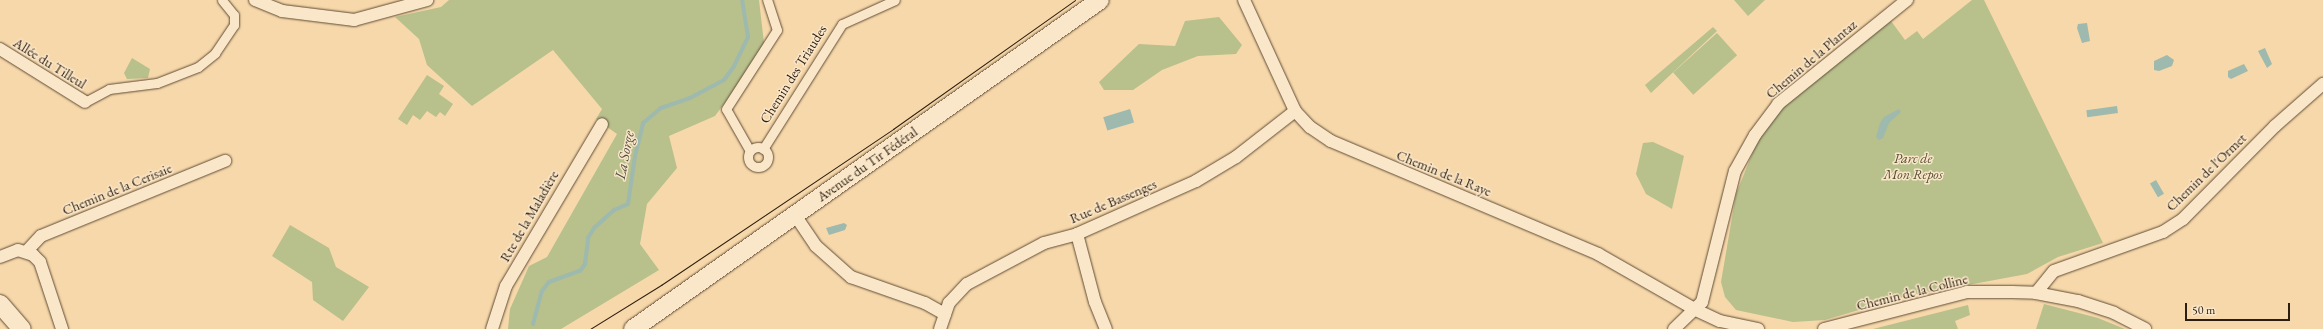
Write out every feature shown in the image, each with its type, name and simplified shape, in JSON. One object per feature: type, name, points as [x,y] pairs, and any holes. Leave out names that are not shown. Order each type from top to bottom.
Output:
[{"type":"main road","name":"Avenue du Tir Fédéral","points":[[633,329],[1100,0]]},
{"type":"main road","points":[[0,304],[15,327]]},
{"type":"street","points":[[85,102],[109,89],[157,83],[198,67],[215,53],[234,24],[234,15],[222,0]]},
{"type":"street","points":[[255,0],[282,11],[354,20],[427,0]]},
{"type":"street","points":[[750,150],[757,147],[763,148],[767,154],[767,161],[759,167],[748,162],[750,150],[726,109],[776,30],[767,0]]},
{"type":"street","name":"Chemin des Triaudes","points":[[763,148],[842,24],[895,0]]},
{"type":"street","name":"Chemin de la Raye","points":[[1244,0],[1295,111],[1310,127],[1331,141],[1598,254],[1696,310]]},
{"type":"street","name":"Chemin de la Plantaz","points":[[1696,310],[1707,290],[1734,171],[1755,135],[1778,104],[1907,0]]},
{"type":"street","name":"Allée du Tilleul","points":[[0,49],[85,102]]},
{"type":"street","name":"Chemin de l'Ormet","points":[[2036,293],[2054,271],[2163,232],[2183,219],[2275,126],[2323,84]]},
{"type":"street","name":"Rue de Bassenges","points":[[940,329],[949,303],[967,284],[1044,243],[1077,234],[1196,181],[1236,157],[1295,111]]},
{"type":"street","name":"Rte de la Maladière","points":[[492,329],[506,286],[602,124]]},
{"type":"street","name":"Chemin de la Cerisaie","points":[[26,252],[41,236],[225,161]]},
{"type":"street","points":[[795,215],[816,246],[851,277],[911,298],[945,314]]},
{"type":"street","points":[[1077,234],[1095,302],[1106,329]]},
{"type":"street","points":[[0,257],[18,250],[26,252],[40,262],[62,329]]},
{"type":"street","name":"Chemin de la Colline","points":[[1824,329],[1967,292],[2036,293],[2078,301],[2114,313],[2145,329]]},
{"type":"street","points":[[1674,329],[1696,310],[1720,321],[1758,329]]},
{"type":"green space","points":[[449,0],[759,0],[764,43],[731,94],[715,116],[669,136],[677,168],[647,204],[640,244],[659,270],[561,329],[508,329],[510,309],[529,266],[547,257],[617,134],[596,119],[602,109],[553,50],[472,106],[427,65],[419,39],[395,17],[441,7]]},
{"type":"green space","points":[[1734,0],[1765,0],[1748,16]]},
{"type":"green space","name":"Parc de Mon Repos","points":[[1972,0],[1984,0],[2103,243],[2058,257],[2027,274],[1903,297],[1825,320],[1793,322],[1736,310],[1725,297],[1721,282],[1736,194],[1759,137],[1780,109],[1891,21],[1905,40],[1917,31],[1923,39]]},
{"type":"green space","points":[[1219,17],[1242,45],[1236,54],[1198,56],[1162,70],[1133,90],[1104,90],[1099,82],[1139,44],[1175,46],[1185,21]]},
{"type":"green space","points":[[1713,27],[1717,31],[1651,93],[1645,85]]},
{"type":"green space","points":[[1717,33],[1737,55],[1693,95],[1673,72]]},
{"type":"green space","points":[[132,58],[150,69],[148,78],[127,79],[124,73]]},
{"type":"green space","points":[[427,75],[444,86],[439,94],[453,104],[445,116],[440,112],[436,117],[427,111],[420,120],[413,115],[407,125],[398,119]]},
{"type":"green space","points":[[1653,142],[1684,156],[1672,209],[1646,194],[1636,174],[1643,143]]},
{"type":"green space","points":[[290,225],[329,248],[336,267],[369,287],[343,321],[313,300],[312,282],[272,256]]},
{"type":"green space","points":[[2044,304],[2098,318],[2125,329],[2036,329]]},
{"type":"green space","points":[[1968,305],[1970,315],[1955,321],[1958,329],[1873,329]]},
{"type":"shaded area","points":[[2087,23],[2090,41],[2082,43],[2077,28],[2078,24]]},
{"type":"shaded area","points":[[2265,48],[2272,64],[2267,68],[2258,51]]},
{"type":"shaded area","points":[[2167,55],[2174,60],[2172,66],[2159,71],[2154,70],[2154,61]]},
{"type":"shaded area","points":[[2244,64],[2248,71],[2231,79],[2228,77],[2228,71]]},
{"type":"shaded area","points":[[2117,106],[2118,113],[2087,117],[2086,110]]},
{"type":"shaded area","points":[[1130,109],[1134,122],[1107,131],[1103,117]]},
{"type":"shaded area","points":[[1899,109],[1901,112],[1889,123],[1883,138],[1879,140],[1876,137],[1880,123],[1884,117]]},
{"type":"shaded area","points":[[2156,180],[2164,194],[2158,197],[2150,184]]},
{"type":"shaded area","points":[[844,223],[847,225],[845,230],[829,235],[826,228]]},
{"type":"waterway","name":"La Sorge","points":[[533,324],[542,291],[549,282],[580,271],[585,264],[588,238],[594,228],[614,210],[628,204],[635,156],[643,123],[661,108],[690,98],[724,80],[734,66],[748,37],[742,0]]},
{"type":"tram line","points":[[590,329],[661,285],[893,129],[1075,0]]}]
